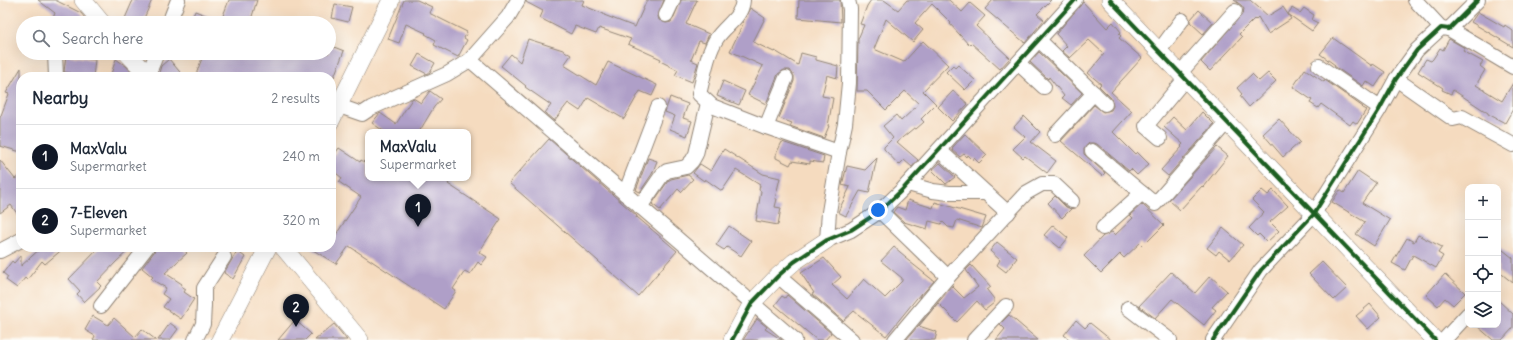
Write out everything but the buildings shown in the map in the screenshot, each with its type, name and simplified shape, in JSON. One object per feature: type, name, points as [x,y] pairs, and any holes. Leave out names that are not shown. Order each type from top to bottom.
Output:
[{"type":"street","points":[[83,0],[96,16]]},
{"type":"street","points":[[172,16],[178,0]]},
{"type":"street","points":[[336,112],[390,0]]},
{"type":"street","points":[[336,114],[362,114],[371,108],[447,74],[470,60],[508,17],[518,0]]},
{"type":"street","points":[[666,15],[672,0]]},
{"type":"street","points":[[743,0],[735,20],[717,38],[710,55],[699,94],[712,106],[766,127],[839,152]]},
{"type":"street","points":[[732,340],[752,303],[778,276],[794,262],[827,240],[851,230],[880,210],[908,184],[1075,0]]},
{"type":"street","points":[[1110,0],[1435,340]]},
{"type":"street","points":[[1415,0],[1445,29],[1513,67]]},
{"type":"street","points":[[1213,340],[1261,270],[1313,214],[1380,108],[1396,79],[1417,50],[1445,29],[1478,0]]},
{"type":"street","points":[[827,240],[839,152],[845,124],[849,83],[852,3]]},
{"type":"street","points":[[1160,138],[1146,126],[1183,76],[1235,11]]},
{"type":"street","points":[[1159,51],[1182,20]]},
{"type":"street","points":[[1039,40],[1105,104]]},
{"type":"street","points":[[55,60],[56,72]]},
{"type":"street","points":[[134,60],[145,72]]},
{"type":"street","points":[[150,72],[155,60]]},
{"type":"street","points":[[470,60],[795,340]]},
{"type":"street","points":[[1018,63],[1044,87]]},
{"type":"street","points":[[1319,66],[1380,108]]},
{"type":"street","points":[[766,127],[786,78]]},
{"type":"street","points":[[1396,79],[1453,119],[1462,117],[1513,145]]},
{"type":"street","points":[[1055,135],[1094,93]]},
{"type":"street","points":[[640,207],[662,175],[667,171],[686,167],[692,161],[696,154],[708,102]]},
{"type":"street","points":[[625,194],[658,107]]},
{"type":"street","points":[[1092,151],[1155,204],[1227,122]]},
{"type":"street","points":[[939,150],[1008,212]]},
{"type":"street","points":[[908,184],[932,191],[949,193],[986,193]]},
{"type":"street","points":[[895,340],[948,277],[1026,193],[1042,184],[1054,184],[1072,201]]},
{"type":"street","points":[[1103,228],[1142,193]]},
{"type":"street","points":[[880,210],[948,277]]},
{"type":"street","points":[[0,251],[16,243]]},
{"type":"street","points":[[101,306],[143,252]]},
{"type":"street","points":[[220,340],[265,252]]},
{"type":"street","points":[[287,252],[360,340]]},
{"type":"street","points":[[196,340],[203,324],[204,288],[224,257]]},
{"type":"street","points":[[778,276],[852,340]]},
{"type":"street","points":[[974,340],[1006,306]]},
{"type":"street","points":[[1128,308],[1170,340]]},
{"type":"street","points":[[1444,340],[1465,317]]},
{"type":"cycle path","points":[[732,340],[752,303],[778,276],[794,262],[827,240],[851,230],[880,211],[903,189],[1075,0]]},
{"type":"cycle path","points":[[1110,0],[1435,340]]},
{"type":"cycle path","points":[[1213,340],[1261,270],[1313,215],[1379,110],[1396,79],[1417,50],[1441,28],[1449,29],[1478,0]]},
{"type":"place","name":"MaxValu","points":[[418,227]]},
{"type":"place","name":"7-Eleven","points":[[296,327]]}]
